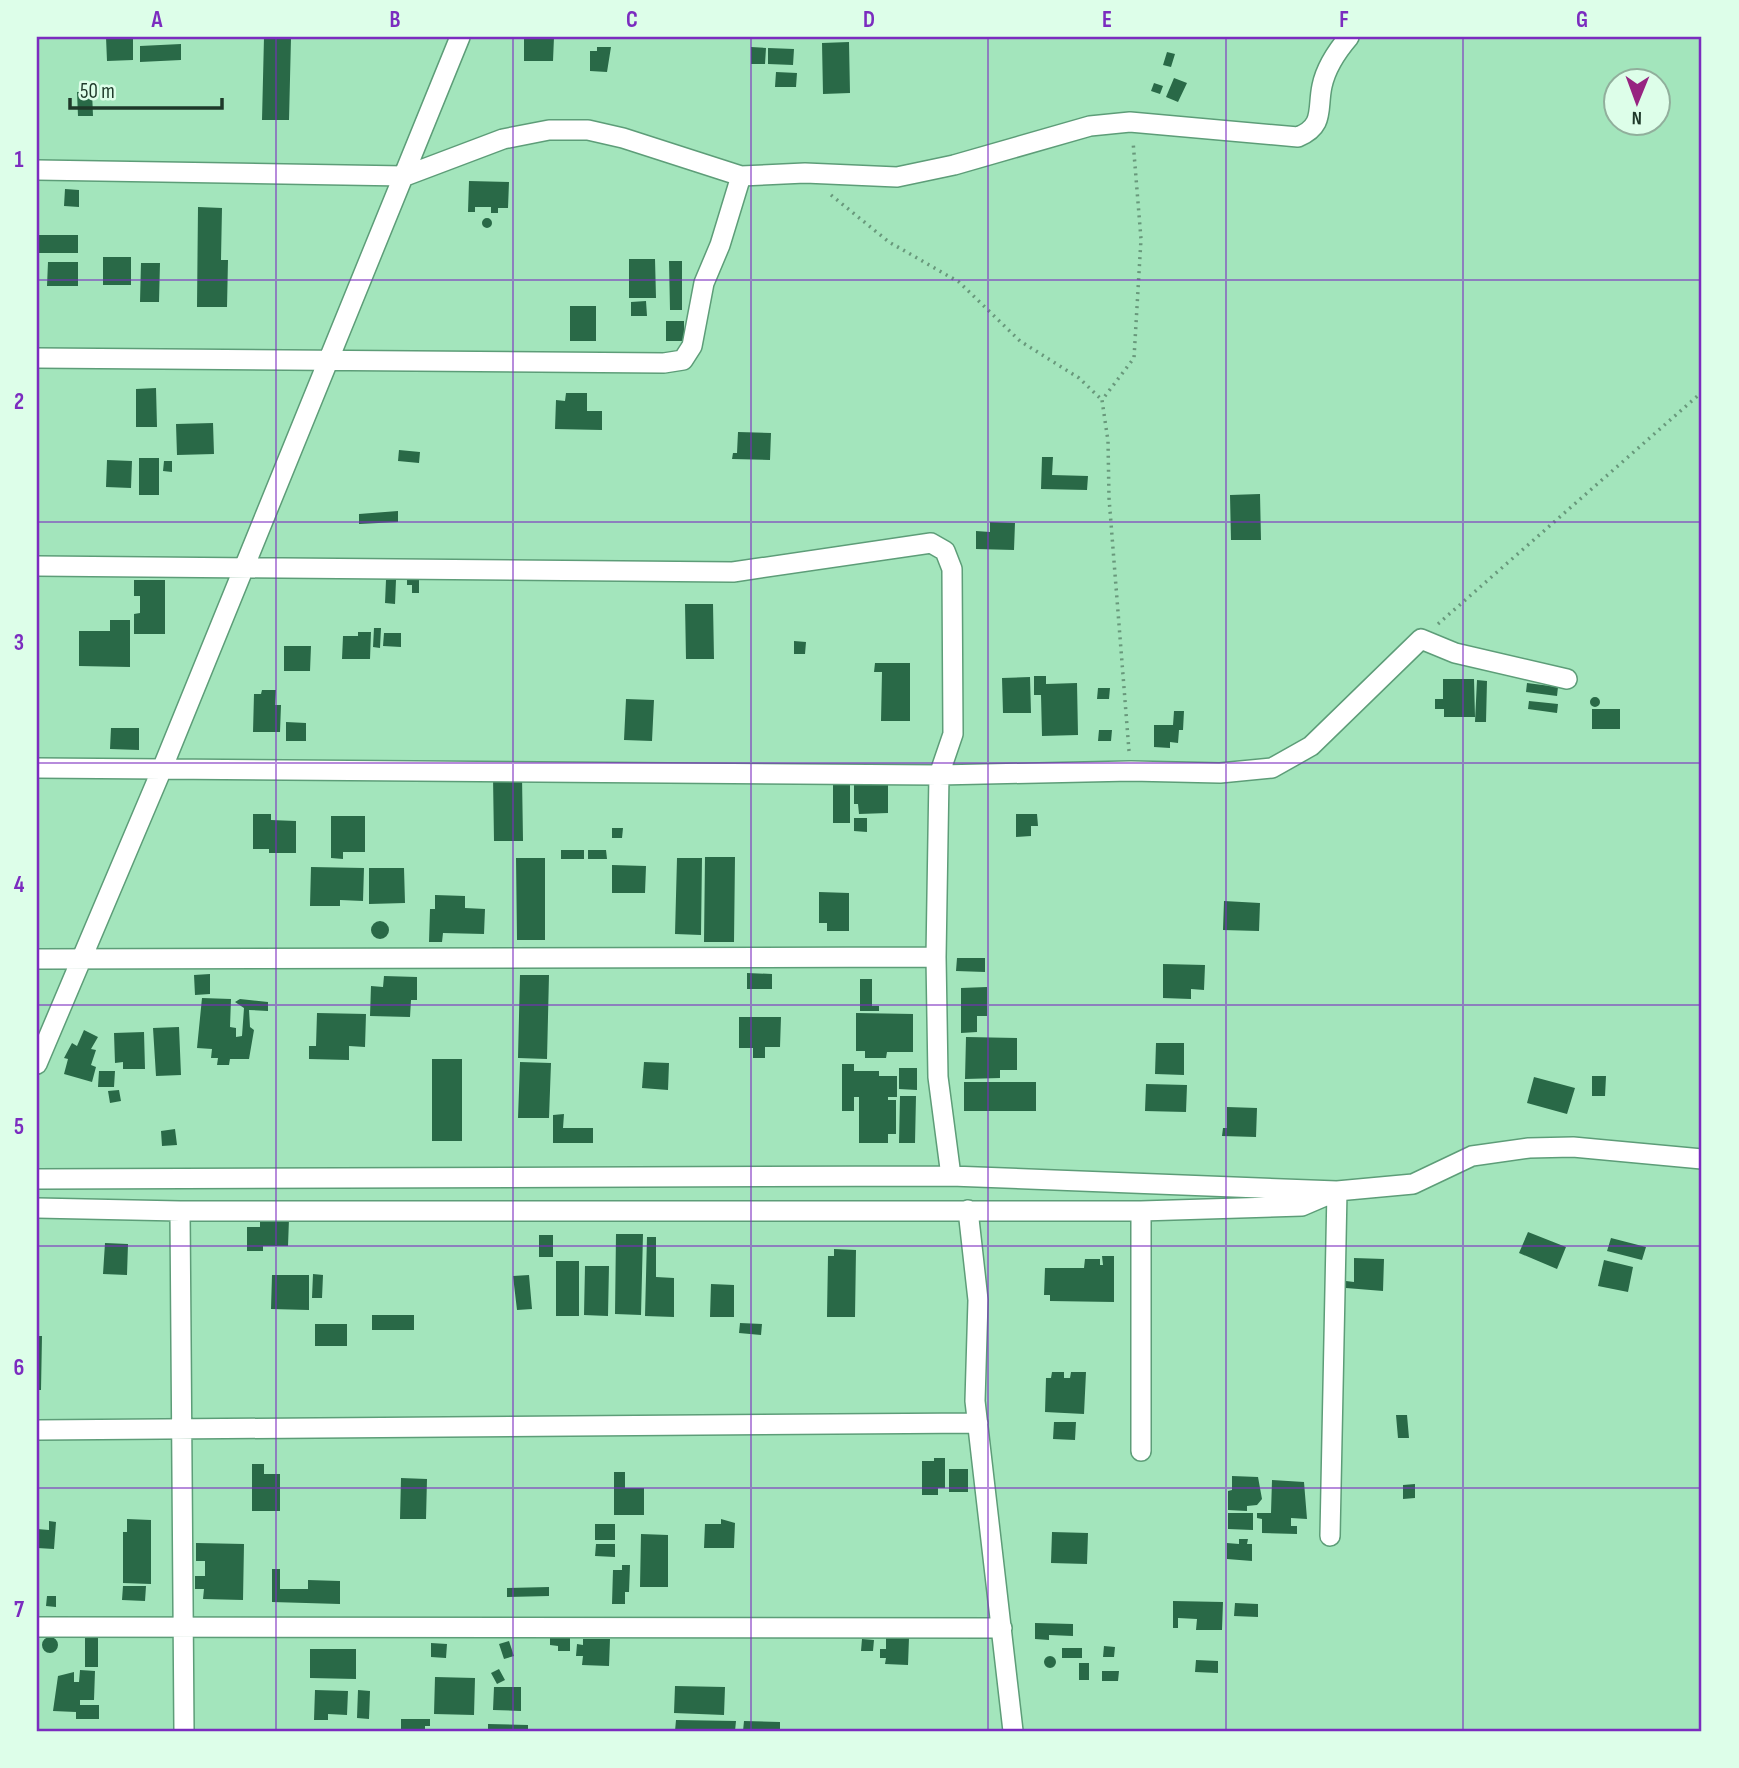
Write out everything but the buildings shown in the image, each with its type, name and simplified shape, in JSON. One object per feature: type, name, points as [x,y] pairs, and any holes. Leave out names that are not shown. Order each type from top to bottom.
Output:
[{"type":"street","points":[[37,1064],[162,769],[460,37]]},
{"type":"street","points":[[37,170],[405,176],[503,139],[549,130],[588,130],[623,138],[741,176],[805,173],[897,177],[925,173],[1090,126],[1130,122],[1298,137],[1312,132],[1320,117],[1322,86],[1335,53],[1349,37]]},
{"type":"street","points":[[37,358],[664,363],[683,360],[692,346],[704,283],[720,245],[741,176]]},
{"type":"street","points":[[37,566],[733,572],[931,543],[945,551],[952,569],[953,734],[939,775],[936,957],[938,1077],[951,1176]]},
{"type":"street","points":[[37,768],[939,775],[1131,771],[1220,773],[1272,768],[1311,746],[1421,639],[1455,653],[1567,679]]},
{"type":"street","points":[[37,959],[936,957]]},
{"type":"street","points":[[37,1179],[951,1176],[1337,1191],[1413,1184],[1472,1156],[1529,1148],[1573,1147],[1702,1159]]},
{"type":"street","points":[[37,1208],[180,1211],[1141,1211],[1302,1206],[1337,1191]]},
{"type":"street","points":[[1330,1536],[1337,1191]]},
{"type":"street","points":[[968,1210],[978,1300],[975,1401],[1013,1731]]},
{"type":"street","points":[[180,1211],[184,1731]]},
{"type":"street","points":[[1141,1211],[1141,1451]]},
{"type":"street","points":[[37,1430],[978,1423]]},
{"type":"street","points":[[37,1627],[1002,1628]]},
{"type":"path","points":[[1102,400],[1134,358],[1141,239],[1130,122]]},
{"type":"path","points":[[805,173],[889,242],[959,282],[1020,341],[1079,378],[1102,400],[1108,440],[1109,498],[1131,771]]},
{"type":"path","points":[[1421,639],[1702,392]]}]
